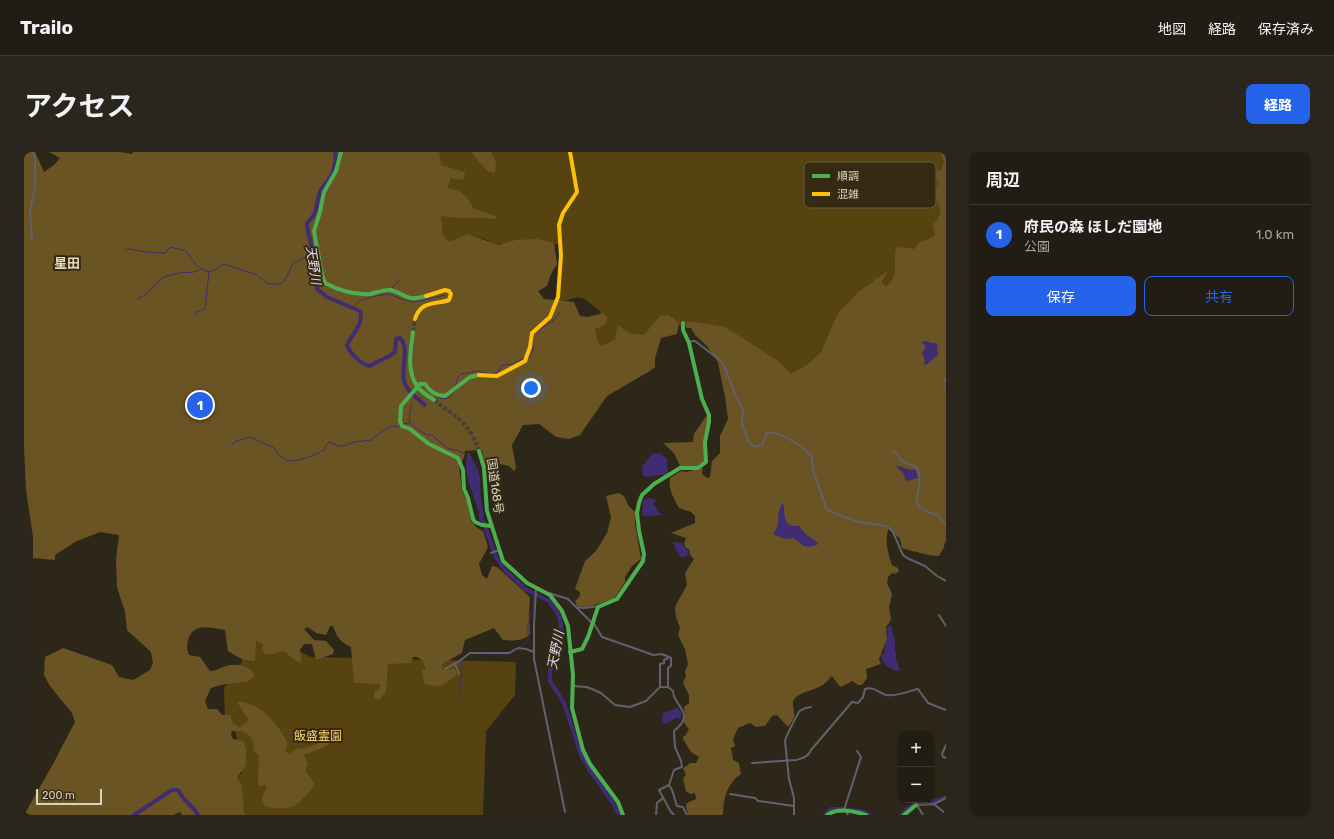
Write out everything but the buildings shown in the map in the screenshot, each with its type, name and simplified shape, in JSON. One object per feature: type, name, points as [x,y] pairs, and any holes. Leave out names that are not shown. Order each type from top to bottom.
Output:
[{"type":"main road","points":[[341,152],[336,172],[324,192],[314,231],[322,275],[325,282],[328,286],[348,292],[362,294],[390,290],[410,299],[442,291],[449,291],[451,294],[449,300],[430,303],[424,306],[417,312],[415,319]]},
{"type":"main road","points":[[489,526],[482,526],[473,519],[468,498],[464,489],[463,470],[458,458],[429,444],[413,431],[400,424],[401,406],[407,396],[420,384],[425,384],[431,392],[445,396],[470,377],[480,375],[498,376],[525,361],[530,347],[532,333],[550,317],[558,297],[561,256],[559,225],[563,213],[577,192],[570,152]]},
{"type":"main road","points":[[570,652],[578,651],[584,647],[596,610],[601,606],[617,599],[642,565],[644,557],[638,522],[638,509],[642,495],[649,487],[680,468],[688,469],[703,466],[706,462],[704,442],[709,416],[702,399],[689,343],[683,330],[683,323]]},
{"type":"main road","points":[[413,332],[410,368],[412,376],[416,387],[434,400]]},
{"type":"main road","name":"国道168号","points":[[479,450],[484,468],[489,526],[503,561],[526,583],[548,594],[557,604],[566,620],[573,675],[572,708],[583,750],[590,764],[618,802],[623,815]]},
{"type":"main road","points":[[904,815],[916,805]]},
{"type":"main road","points":[[827,815],[832,811],[859,812],[866,815]]},
{"type":"street","points":[[32,239],[30,212],[35,187],[33,152]]},
{"type":"street","points":[[314,265],[320,264]]},
{"type":"street","points":[[689,343],[695,341],[721,361],[736,397],[743,409],[742,424],[746,438],[751,445],[756,447],[762,445],[767,433],[772,432],[799,445],[812,456],[813,470],[827,510],[863,523],[887,526],[893,532],[903,555],[924,566],[936,576],[946,581]]},
{"type":"street","points":[[946,378],[944,385],[946,387]]},
{"type":"street","points":[[893,452],[898,454],[902,461],[914,465],[917,468],[920,478],[917,491],[917,501],[921,509],[938,515],[946,524]]},
{"type":"street","points":[[491,553],[499,550]]},
{"type":"street","points":[[535,587],[535,665],[565,812]]},
{"type":"street","points":[[548,594],[550,593],[568,599],[593,623],[602,637],[654,655],[662,654],[671,658],[671,666],[668,668],[668,687]]},
{"type":"street","points":[[575,606],[584,608],[601,606]]},
{"type":"street","points":[[939,615],[946,626]]},
{"type":"street","points":[[445,669],[470,653],[505,653],[511,652],[518,648],[526,648],[534,652]]},
{"type":"street","points":[[572,686],[592,688],[601,693],[615,705],[630,707],[646,702],[660,687],[660,664],[664,663],[664,660],[669,658]]},
{"type":"street","points":[[455,664],[459,674]]},
{"type":"street","points":[[660,687],[668,687],[673,691],[673,696],[683,711],[679,728],[674,731],[674,747],[682,761],[682,768],[674,770],[669,785],[660,790],[663,798],[674,815]]},
{"type":"street","points":[[752,763],[802,759],[808,755],[840,714],[852,702],[858,703],[863,697],[865,689],[867,688],[872,688],[888,695],[918,689],[928,703],[946,710]]},
{"type":"street","points":[[794,815],[794,798],[789,779],[785,741],[786,735],[795,722],[798,712],[811,707]]},
{"type":"street","points":[[946,745],[942,754],[943,757],[946,758]]},
{"type":"street","points":[[846,812],[861,757],[857,751]]},
{"type":"street","points":[[669,785],[677,806],[683,807],[687,815]]},
{"type":"street","points":[[730,794],[755,798],[758,801],[794,806]]},
{"type":"street","points":[[656,815],[657,804],[663,798]]},
{"type":"street","points":[[916,805],[934,804],[946,798]]},
{"type":"street","points":[[934,804],[946,814]]},
{"type":"street","points":[[916,805],[923,815]]},
{"type":"green space","points":[[436,152],[946,152],[946,205],[943,230],[816,395],[695,327],[677,325],[607,359],[589,330],[601,312],[586,300],[578,297],[559,303],[563,256],[561,244],[505,245],[495,244],[473,236],[444,245],[415,175]]},
{"type":"green space","name":"飯盛霊園","points":[[253,634],[288,646],[311,657],[516,662],[515,695],[486,731],[483,815],[243,815],[245,810],[237,778],[242,773],[236,733],[225,718],[224,688],[236,675]]},
{"type":"shaded area","points":[[24,152],[35,152],[44,172],[54,165],[60,158],[49,152],[120,152],[132,154],[133,152],[439,152],[441,165],[465,172],[464,180],[451,178],[447,188],[457,190],[464,194],[474,209],[496,216],[496,219],[441,216],[443,235],[448,241],[467,234],[499,245],[516,240],[537,239],[554,243],[557,264],[551,274],[547,286],[538,291],[544,299],[574,302],[580,316],[588,317],[603,313],[607,317],[606,324],[595,328],[597,340],[600,346],[615,339],[618,325],[629,333],[644,335],[660,316],[669,315],[679,323],[677,334],[661,338],[655,358],[655,367],[607,396],[580,435],[569,439],[556,437],[539,424],[523,425],[512,445],[516,468],[514,471],[509,466],[495,463],[486,474],[482,450],[465,451],[464,458],[459,465],[462,491],[467,501],[471,521],[477,528],[483,531],[488,547],[479,564],[482,575],[487,579],[492,566],[497,567],[530,597],[530,634],[524,638],[518,640],[503,640],[494,628],[465,640],[462,653],[442,664],[442,670],[455,669],[457,675],[438,686],[424,683],[422,671],[426,669],[422,660],[417,657],[413,657],[411,663],[388,664],[386,692],[379,700],[374,698],[374,692],[380,688],[380,684],[354,683],[351,647],[339,639],[333,626],[330,626],[326,635],[316,633],[308,627],[304,629],[314,640],[326,641],[334,650],[333,654],[316,660],[312,644],[304,644],[300,650],[302,663],[298,662],[283,651],[273,654],[265,654],[262,650],[263,644],[256,641],[255,661],[244,660],[228,651],[225,630],[202,627],[192,632],[188,639],[187,647],[189,655],[200,657],[210,671],[227,666],[239,665],[250,669],[254,676],[249,681],[211,688],[205,701],[208,709],[217,709],[222,715],[230,715],[233,723],[239,727],[249,720],[237,702],[245,702],[253,705],[274,722],[280,730],[288,744],[285,751],[289,754],[298,748],[304,749],[329,739],[332,741],[325,747],[304,755],[308,764],[305,771],[315,784],[302,799],[291,807],[273,808],[265,806],[262,799],[267,788],[265,785],[259,786],[259,756],[254,751],[253,742],[249,735],[241,731],[232,731],[231,735],[233,739],[243,741],[246,748],[246,765],[237,778],[241,784],[245,815],[182,815],[180,812],[173,815],[24,815],[75,722],[72,713],[50,686],[44,675],[45,657],[63,648],[112,665],[119,677],[133,680],[150,670],[153,663],[151,652],[127,630],[125,612],[117,587],[116,560],[119,535],[100,532],[75,542],[55,555],[55,560],[33,558],[33,537],[26,490],[24,447]]},
{"type":"shaded area","points":[[471,152],[491,152],[496,162],[495,173],[487,171]]},
{"type":"shaded area","points":[[941,152],[946,152],[946,376],[944,386],[946,387],[946,540],[943,549],[939,556],[936,556],[902,548],[900,539],[889,528],[887,536],[888,551],[892,565],[898,568],[899,571],[895,574],[892,573],[888,577],[887,583],[892,594],[889,607],[891,620],[886,627],[887,639],[879,659],[881,664],[866,669],[867,678],[862,685],[858,685],[852,681],[841,687],[832,676],[819,687],[795,698],[793,702],[794,717],[788,727],[777,715],[772,716],[765,726],[756,727],[750,723],[738,728],[733,739],[735,746],[731,748],[733,760],[739,763],[741,774],[736,777],[727,791],[723,814],[688,815],[686,806],[687,803],[696,799],[695,793],[690,794],[686,791],[683,779],[686,775],[683,768],[690,763],[696,763],[699,757],[691,752],[683,739],[689,730],[683,721],[685,717],[684,707],[689,703],[689,695],[683,683],[688,664],[685,649],[678,635],[680,628],[676,617],[675,608],[687,585],[685,573],[694,559],[690,555],[689,549],[686,548],[684,543],[686,538],[671,533],[695,523],[695,516],[691,512],[679,508],[673,497],[670,478],[681,471],[686,472],[703,468],[702,474],[707,478],[710,477],[712,461],[720,453],[720,436],[728,419],[718,362],[706,345],[695,335],[691,328],[686,328],[686,322],[725,327],[777,360],[790,373],[793,373],[807,365],[821,352],[838,313],[858,292],[873,282],[876,277],[877,279],[889,270],[881,282],[886,287],[891,282],[895,273],[896,248],[900,247],[914,249],[922,241],[930,239],[935,235],[933,224],[937,221],[941,211],[936,199],[939,182],[936,173],[941,170],[944,163]]},
{"type":"shaded area","points":[[927,341],[937,343],[938,355],[926,365],[924,364],[925,360],[922,353],[926,347],[921,342]]},
{"type":"shaded area","points":[[707,415],[708,419],[704,441],[704,463],[692,468],[680,466],[674,453],[663,443],[693,442],[694,434]]},
{"type":"shaded area","points":[[467,453],[470,453],[479,473],[481,501],[484,515],[480,516],[466,472]]},
{"type":"shaded area","points":[[659,453],[667,459],[668,474],[646,477],[643,475],[642,467],[652,454]]},
{"type":"shaded area","points":[[895,465],[916,470],[918,478],[906,481],[903,473]]},
{"type":"shaded area","points":[[619,493],[624,497],[632,510],[636,512],[635,523],[641,559],[632,566],[625,577],[625,582],[614,599],[588,607],[577,606],[575,601],[580,596],[580,592],[575,589],[585,561],[596,551],[607,533],[611,517],[606,496]]},
{"type":"shaded area","points":[[647,498],[654,499],[656,501],[653,505],[659,513],[664,515],[649,516],[648,518],[647,516],[642,516],[643,501]]},
{"type":"shaded area","points":[[783,503],[787,523],[792,526],[800,526],[805,534],[818,543],[817,545],[806,547],[793,538],[786,539],[774,535],[777,527],[779,510]]},
{"type":"shaded area","points":[[673,542],[682,543],[688,550],[689,554],[684,557],[680,557]]},
{"type":"shaded area","points":[[889,625],[891,626],[895,640],[896,659],[900,670],[895,671],[885,664],[881,657],[881,654],[884,654],[887,628]]},
{"type":"shaded area","points":[[677,708],[681,712],[681,719],[676,718],[668,723],[662,723],[663,713]]},
{"type":"waterway","name":"天野川","points":[[335,152],[336,155],[332,174],[321,190],[315,212],[307,223],[316,270],[317,289],[327,297],[360,311],[361,316],[359,325],[347,345],[353,355],[363,363],[370,366],[395,352],[396,339],[400,338],[405,348],[403,372],[405,384],[411,393],[425,405]]},
{"type":"waterway","points":[[126,250],[130,249],[145,252],[165,253],[170,247],[185,251],[195,264],[209,272],[217,269],[223,264],[257,275],[268,284],[280,284],[283,282],[293,263],[312,254]]},
{"type":"waterway","points":[[137,299],[147,294],[157,282],[164,277],[179,273],[194,272],[201,269]]},
{"type":"waterway","points":[[194,315],[205,309],[209,272]]},
{"type":"waterway","points":[[392,288],[400,279]]},
{"type":"waterway","points":[[379,295],[389,294],[404,300],[415,302],[445,295]]},
{"type":"waterway","points":[[353,307],[359,301],[379,295]]},
{"type":"waterway","points":[[538,330],[553,321],[560,312]]},
{"type":"waterway","points":[[529,358],[533,349],[533,335],[535,332]]},
{"type":"waterway","points":[[455,387],[458,377],[461,374],[477,371],[491,374],[498,372],[502,365],[512,364],[525,358]]},
{"type":"waterway","points":[[435,397],[446,399],[452,395],[455,390]]},
{"type":"waterway","name":"天野川","points":[[419,400],[422,397]]},
{"type":"waterway","points":[[412,403],[409,418],[410,422],[415,428],[427,435],[432,435],[449,449],[457,450],[465,454]]},
{"type":"waterway","points":[[403,424],[410,423]]},
{"type":"waterway","points":[[232,445],[236,441],[250,437],[274,448],[278,454],[286,460],[295,461],[307,458],[323,451],[326,449],[325,447],[329,442],[339,446],[344,446],[354,442],[371,440],[387,428],[393,426],[398,427],[400,425]]},
{"type":"waterway","name":"天野川","points":[[481,510],[481,518],[496,557],[504,569],[525,589],[549,601],[558,614],[561,629],[550,671],[550,681],[564,703],[581,755],[613,803],[619,815]]},
{"type":"waterway","points":[[519,648],[528,640],[528,623],[533,608],[534,594]]},
{"type":"waterway","points":[[485,654],[510,654],[515,651]]},
{"type":"waterway","points":[[459,698],[462,671],[460,662],[462,660]]},
{"type":"waterway","points":[[134,815],[172,790],[178,790],[198,815]]},
{"type":"waterway","points":[[901,815],[915,804],[934,801],[946,797]]},
{"type":"waterway","points":[[825,815],[831,809],[843,809]]},
{"type":"waterway","points":[[850,810],[861,811],[869,815]]},
{"type":"tunnel","points":[[413,332],[415,319]]},
{"type":"tunnel","points":[[434,400],[456,416],[467,427],[479,451]]},
{"type":"traffic: fast","points":[[341,152],[336,171],[324,192],[314,231],[322,275],[325,283],[335,288],[358,294],[370,294],[391,290],[410,298],[426,296]]},
{"type":"traffic: fast","points":[[570,652],[582,649],[588,637],[598,607],[617,599],[643,561],[644,554],[637,513],[642,495],[654,484],[680,468],[698,468],[706,462],[705,442],[709,415],[702,399],[689,343],[683,330],[683,323]]},
{"type":"traffic: fast","points":[[413,332],[410,352],[411,373],[419,388],[434,400]]},
{"type":"traffic: fast","points":[[479,375],[470,377],[445,396],[436,394],[425,384],[420,384],[401,406],[400,421],[402,426],[410,429],[429,444],[458,458],[463,470],[464,489],[468,498],[473,519],[475,522],[482,525],[491,526]]},
{"type":"traffic: fast","points":[[479,451],[484,468],[487,511],[503,561],[527,583],[550,595],[562,611],[568,626],[573,675],[572,708],[583,750],[590,764],[618,802],[623,815]]},
{"type":"traffic: fast","points":[[904,815],[916,805]]},
{"type":"traffic: fast","points":[[827,815],[841,810],[866,815]]},
{"type":"traffic: slow","points":[[479,375],[497,376],[525,361],[530,347],[532,333],[550,317],[558,297],[561,256],[559,225],[563,213],[577,192],[570,152]]},
{"type":"traffic: slow","points":[[415,319],[421,309],[425,306],[449,300],[451,294],[449,291],[445,290],[426,296]]},
{"type":"place","name":"府民の森 ほしだ園地","points":[[200,405]]},
{"type":"district","name":"星田","points":[[67,263]]}]
